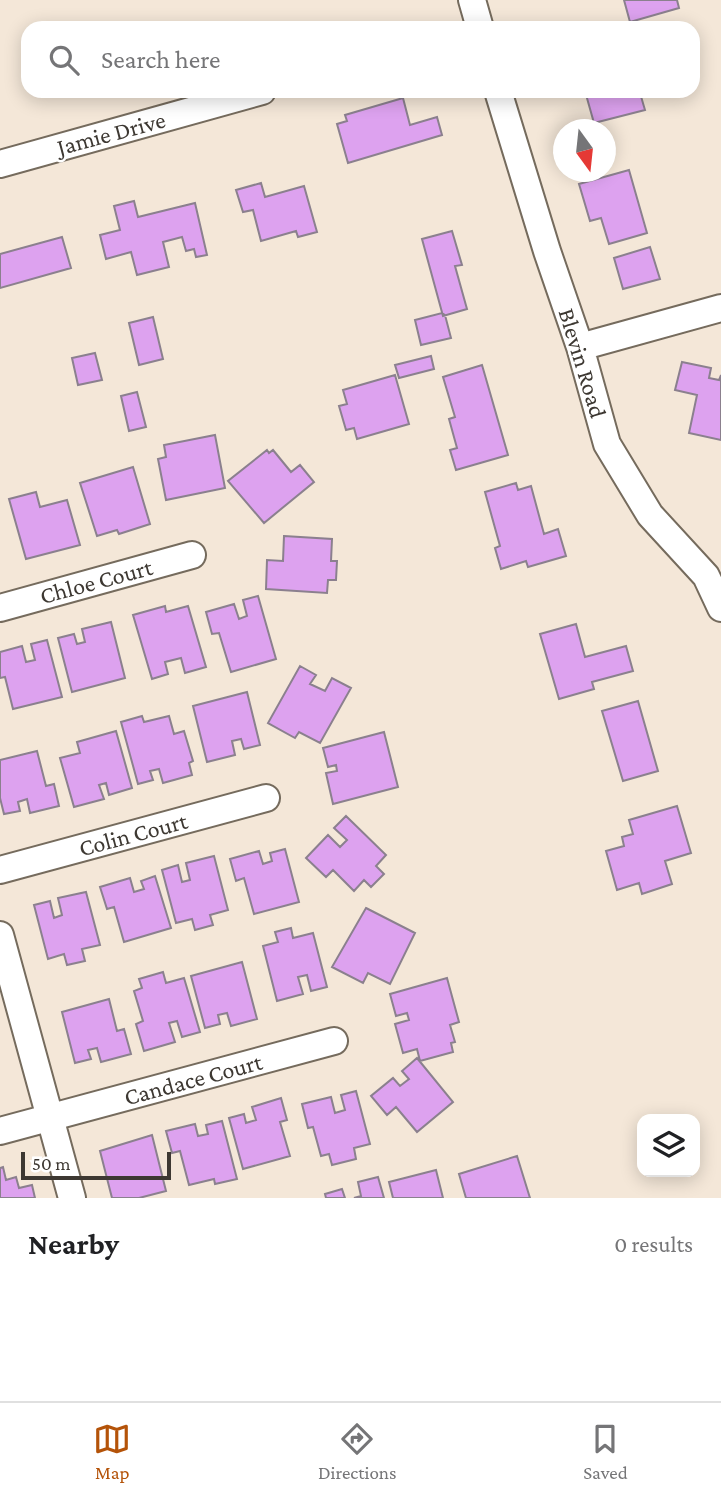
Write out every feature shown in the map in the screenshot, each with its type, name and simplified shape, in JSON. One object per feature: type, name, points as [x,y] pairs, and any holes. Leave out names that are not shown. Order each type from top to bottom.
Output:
[{"type":"street","points":[[472,0],[478,21]]},
{"type":"street","name":"Jamie Drive","points":[[0,164],[237,98]]},
{"type":"street","name":"Blevin Road","points":[[500,98],[547,251],[580,347],[607,444],[649,515],[706,576],[721,608]]},
{"type":"street","points":[[580,347],[721,308]]},
{"type":"street","name":"Chloe Court","points":[[0,608],[192,555]]},
{"type":"street","name":"Colin Court","points":[[0,870],[266,798]]},
{"type":"street","points":[[0,935],[72,1198]]},
{"type":"street","name":"Candace Court","points":[[0,1131],[334,1041]]},
{"type":"building","points":[[624,0],[677,0],[679,8],[630,21]]},
{"type":"building","points":[[403,98],[410,125],[437,117],[442,135],[348,163],[337,124],[347,121],[345,115]]},
{"type":"building","points":[[587,98],[641,98],[645,110],[610,119],[593,119]]},
{"type":"building","points":[[629,170],[647,233],[609,244],[601,218],[590,221],[579,184],[616,182],[616,174]]},
{"type":"building","points":[[261,183],[265,197],[304,186],[317,232],[298,237],[296,231],[261,241],[253,210],[243,212],[236,190]]},
{"type":"building","points":[[134,201],[138,217],[195,203],[207,255],[196,257],[194,249],[186,251],[182,237],[163,242],[169,267],[137,275],[131,252],[106,259],[100,235],[120,230],[114,206]]},
{"type":"building","points":[[452,231],[462,265],[455,266],[467,309],[443,316],[422,239]]},
{"type":"building","points":[[62,237],[71,268],[0,288],[0,254]]},
{"type":"building","points":[[650,247],[660,279],[623,289],[614,258]]},
{"type":"building","points":[[442,313],[445,315],[451,338],[421,345],[415,320]]},
{"type":"building","points":[[153,317],[163,359],[139,365],[129,323]]},
{"type":"building","points":[[95,353],[102,380],[78,385],[72,358]]},
{"type":"building","points":[[431,356],[434,369],[399,378],[395,365]]},
{"type":"building","points":[[682,362],[711,368],[709,378],[719,380],[721,375],[721,440],[689,433],[697,395],[675,390]]},
{"type":"building","points":[[482,365],[508,455],[456,470],[450,450],[457,448],[449,419],[455,417],[443,377]]},
{"type":"building","points":[[395,375],[409,424],[357,439],[354,428],[346,430],[339,406],[347,404],[343,390]]},
{"type":"building","points":[[137,392],[146,427],[129,431],[121,396]]},
{"type":"building","points":[[215,435],[225,488],[166,500],[158,459],[166,457],[164,445]]},
{"type":"building","points":[[267,450],[269,453],[273,450],[291,472],[300,465],[314,482],[264,523],[228,481]]},
{"type":"building","points":[[133,467],[150,524],[119,534],[117,530],[97,536],[80,483]]},
{"type":"building","points":[[516,483],[518,490],[531,486],[544,534],[558,529],[566,556],[528,567],[526,561],[501,569],[495,548],[500,546],[485,492]]},
{"type":"building","points":[[36,492],[40,507],[67,500],[80,545],[26,559],[9,499]]},
{"type":"building","points":[[284,536],[332,539],[331,561],[337,561],[336,580],[328,580],[327,593],[266,589],[267,560],[283,561]]},
{"type":"building","points":[[258,596],[276,659],[231,672],[219,633],[212,634],[206,612],[234,604],[239,619],[247,616],[243,600]]},
{"type":"building","points":[[165,606],[166,612],[188,606],[206,667],[185,673],[181,658],[165,662],[168,674],[152,679],[133,615]]},
{"type":"building","points":[[111,622],[125,678],[72,692],[58,638],[74,634],[77,644],[85,642],[82,629]]},
{"type":"building","points":[[576,624],[585,657],[626,646],[633,671],[592,682],[594,689],[559,699],[540,634]]},
{"type":"building","points":[[47,640],[62,697],[13,709],[5,677],[0,678],[0,652],[22,646],[26,662],[35,660],[31,644]]},
{"type":"building","points":[[300,666],[316,675],[310,684],[325,691],[332,678],[351,688],[320,743],[299,732],[295,738],[268,723]]},
{"type":"building","points":[[247,692],[260,745],[244,749],[241,739],[232,741],[235,755],[207,762],[193,706]]},
{"type":"building","points":[[638,701],[658,771],[623,781],[602,711]]},
{"type":"building","points":[[142,716],[144,722],[169,716],[174,734],[184,731],[193,761],[189,763],[192,775],[163,783],[159,769],[150,771],[153,780],[138,784],[121,722]]},
{"type":"building","points":[[116,731],[132,788],[109,795],[106,783],[99,785],[104,799],[74,807],[60,758],[80,753],[77,742]]},
{"type":"building","points":[[384,732],[398,787],[333,804],[326,773],[337,771],[336,765],[328,767],[323,748]]},
{"type":"building","points":[[37,751],[46,786],[54,784],[59,806],[30,813],[27,799],[18,802],[20,811],[4,814],[0,798],[0,760]]},
{"type":"building","points":[[677,806],[691,853],[665,861],[672,884],[642,894],[639,883],[617,890],[606,851],[624,846],[622,837],[633,834],[629,820]]},
{"type":"building","points":[[346,816],[386,855],[376,866],[384,874],[371,887],[364,880],[354,891],[333,870],[326,877],[306,858],[328,835],[340,847],[347,840],[334,828]]},
{"type":"building","points":[[285,849],[299,902],[254,914],[244,878],[236,881],[230,859],[259,851],[263,864],[272,861],[270,853]]},
{"type":"building","points":[[214,856],[228,910],[210,915],[213,925],[195,930],[192,919],[176,923],[162,870],[178,865],[182,882],[190,880],[186,863]]},
{"type":"building","points":[[155,876],[171,928],[124,942],[114,907],[107,909],[100,887],[130,878],[134,892],[144,889],[141,881]]},
{"type":"building","points":[[86,892],[100,945],[82,949],[85,961],[67,965],[64,954],[48,959],[34,905],[50,901],[54,918],[62,915],[58,898]]},
{"type":"building","points":[[366,908],[415,933],[390,984],[368,973],[363,983],[332,967]]},
{"type":"building","points":[[291,928],[293,938],[313,933],[327,987],[311,991],[307,975],[298,977],[303,994],[277,1001],[263,946],[278,942],[275,932]]},
{"type":"building","points":[[242,962],[257,1019],[231,1026],[227,1013],[218,1015],[220,1024],[205,1028],[191,976]]},
{"type":"building","points":[[163,972],[166,983],[184,978],[200,1032],[182,1037],[177,1021],[169,1023],[175,1042],[144,1051],[136,1024],[143,1021],[134,991],[142,988],[139,979]]},
{"type":"building","points":[[447,978],[459,1022],[450,1025],[455,1042],[451,1043],[453,1052],[420,1061],[417,1049],[403,1053],[395,1024],[409,1020],[407,1013],[396,1016],[390,994]]},
{"type":"building","points":[[109,999],[117,1031],[124,1029],[131,1054],[101,1062],[97,1048],[88,1050],[91,1059],[75,1063],[62,1012]]},
{"type":"building","points":[[417,1058],[453,1102],[417,1132],[396,1107],[387,1115],[371,1096],[393,1078],[400,1086],[409,1079],[402,1071]]},
{"type":"building","points":[[356,1091],[370,1144],[354,1148],[356,1159],[332,1165],[329,1154],[321,1156],[313,1127],[308,1128],[302,1104],[331,1097],[335,1113],[345,1110],[341,1095]]},
{"type":"building","points":[[281,1098],[287,1120],[280,1122],[290,1156],[243,1169],[229,1118],[244,1114],[246,1123],[256,1120],[252,1107]]},
{"type":"building","points":[[222,1121],[237,1179],[215,1184],[214,1179],[189,1185],[180,1151],[172,1153],[166,1131],[195,1124],[198,1136],[208,1134],[206,1125]]},
{"type":"building","points":[[152,1135],[166,1191],[139,1198],[112,1198],[100,1151]]},
{"type":"building","points":[[517,1156],[530,1198],[466,1198],[459,1174]]},
{"type":"building","points":[[3,1167],[6,1180],[16,1177],[19,1188],[32,1185],[35,1198],[0,1198],[0,1168]]},
{"type":"building","points":[[436,1170],[443,1198],[393,1198],[389,1182]]},
{"type":"building","points":[[378,1177],[384,1198],[354,1198],[361,1196],[358,1182]]},
{"type":"building","points":[[342,1189],[345,1198],[326,1198],[325,1194]]}]
